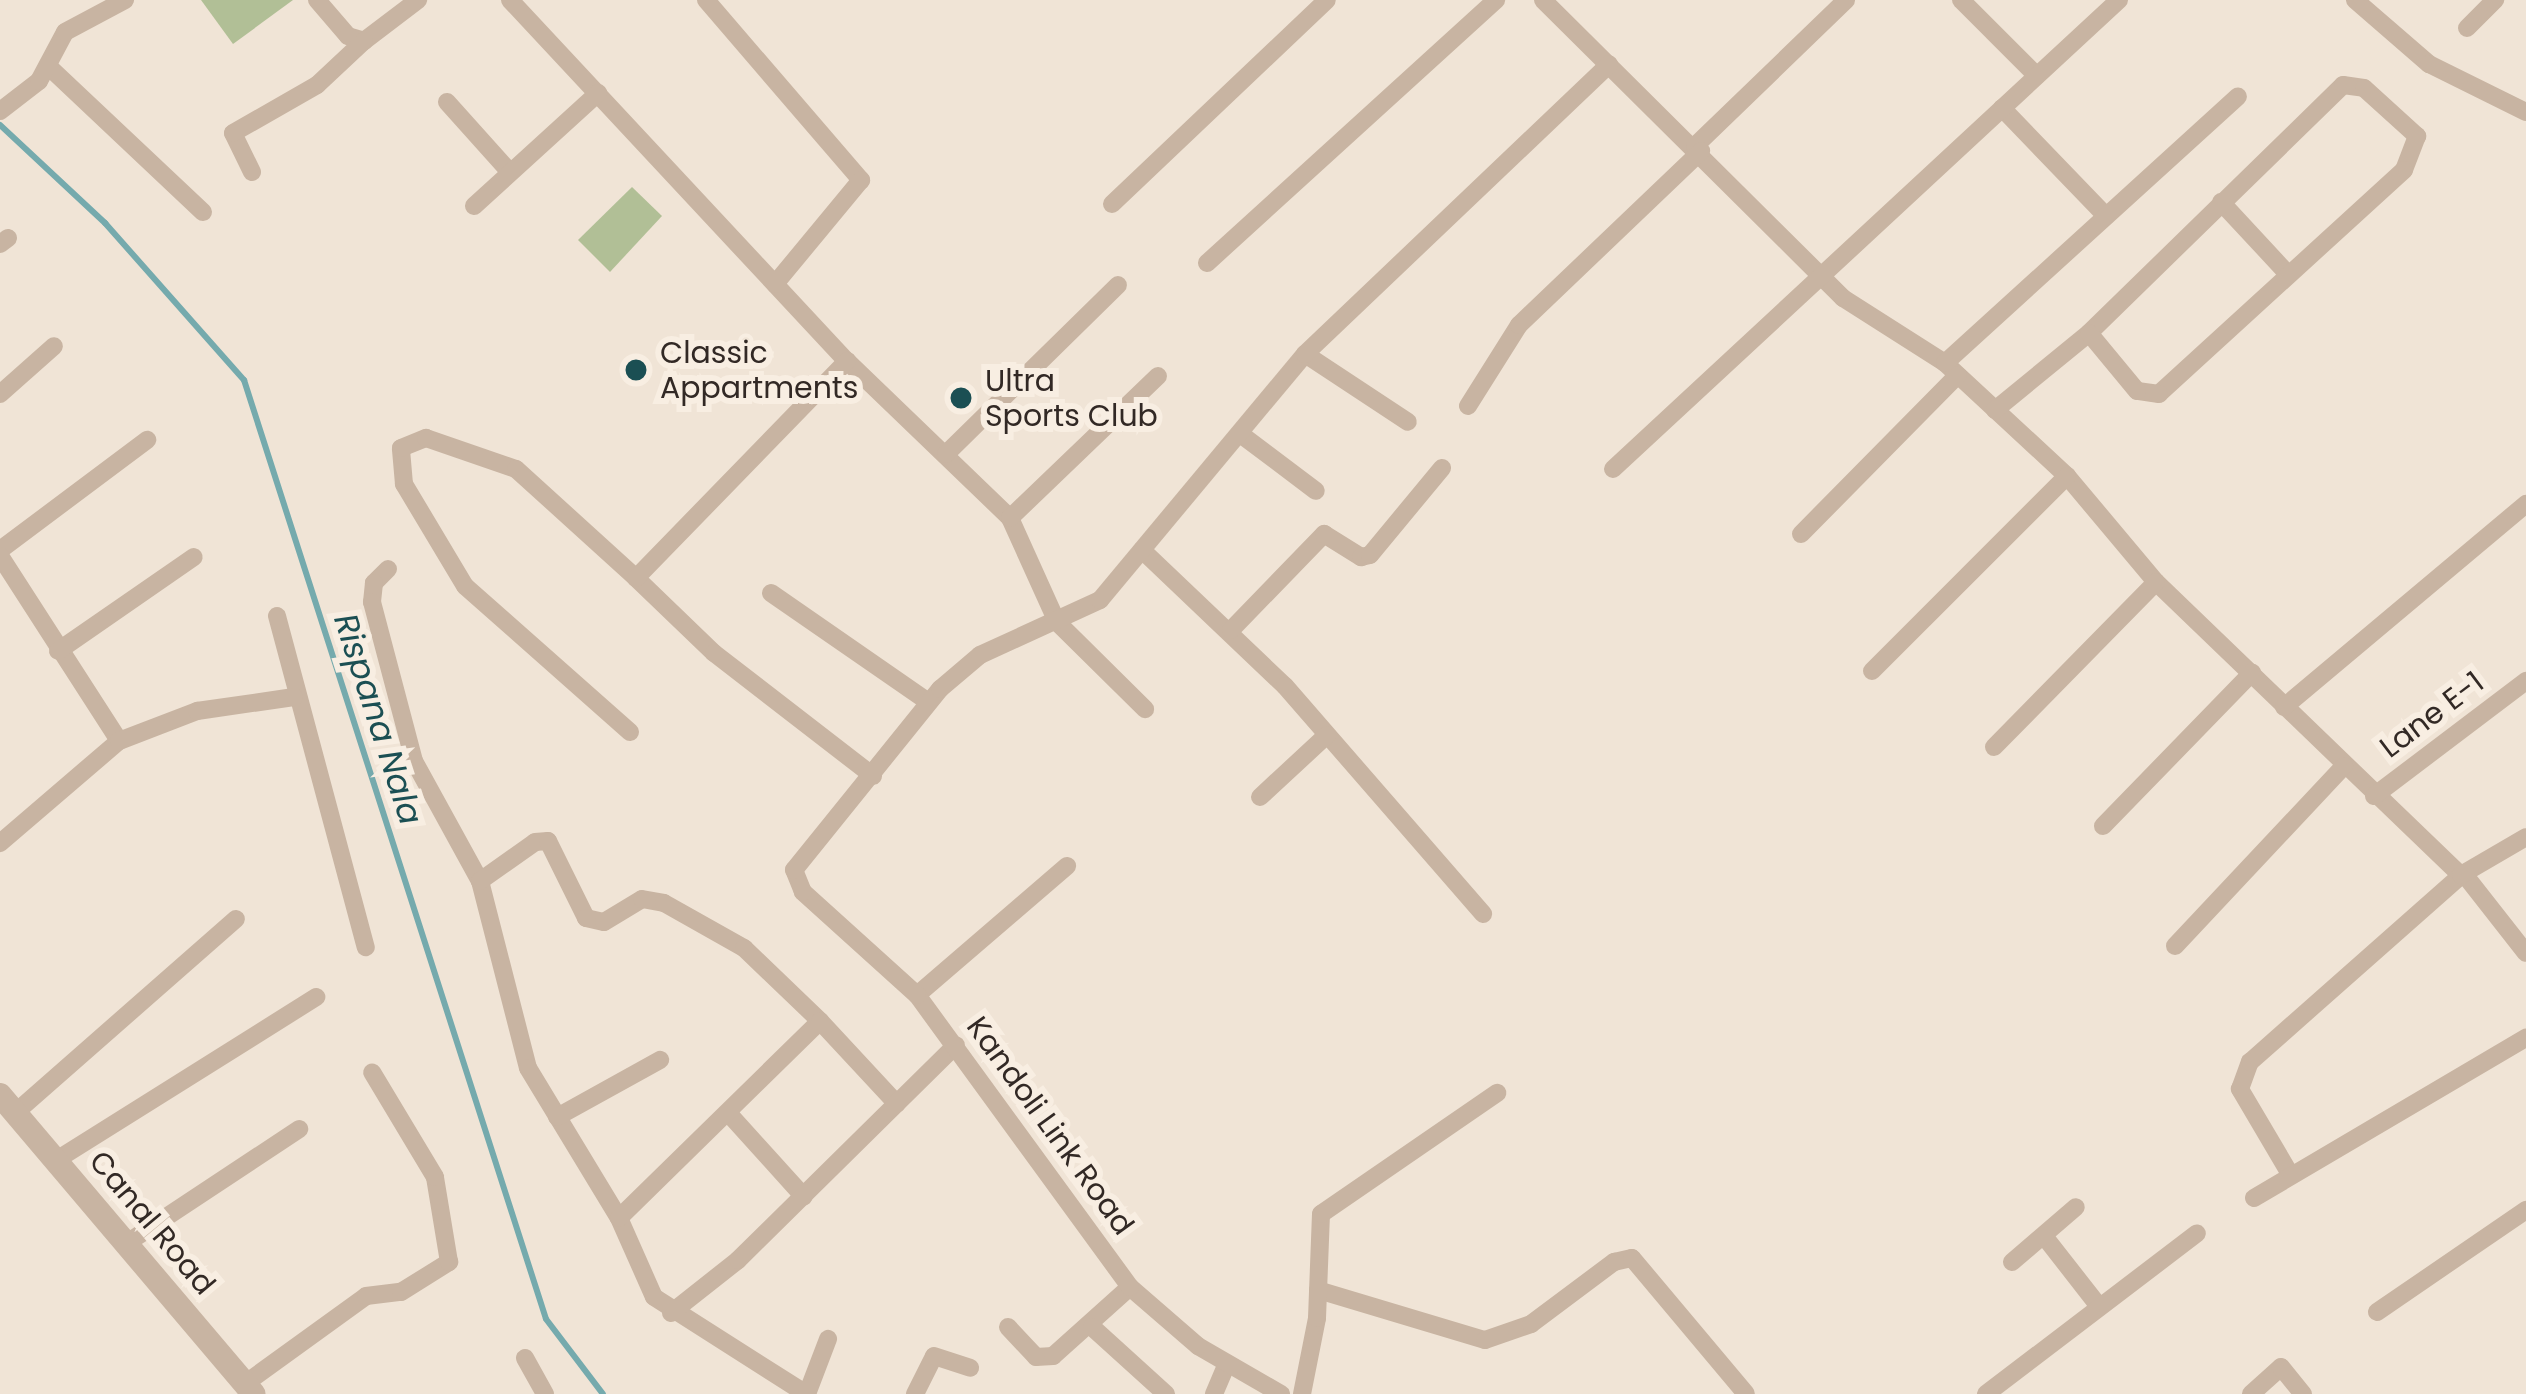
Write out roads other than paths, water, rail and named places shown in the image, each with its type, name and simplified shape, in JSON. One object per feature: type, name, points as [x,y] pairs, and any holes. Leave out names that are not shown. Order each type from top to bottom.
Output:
[{"type":"street","points":[[0,111],[43,74],[65,32],[125,0]]},
{"type":"street","points":[[317,0],[348,36],[364,41]]},
{"type":"street","points":[[253,172],[233,134],[316,85],[418,0]]},
{"type":"street","points":[[510,0],[847,362],[1010,518],[1058,622],[1145,710]]},
{"type":"street","points":[[527,16],[545,0]]},
{"type":"street","points":[[706,0],[861,180],[775,284]]},
{"type":"street","points":[[1112,203],[1327,0]]},
{"type":"street","points":[[1208,263],[1496,0]]},
{"type":"street","points":[[1543,0],[1698,148],[1817,272],[1951,369],[2067,476],[2156,582],[2374,796],[2463,874],[2526,953]]},
{"type":"street","points":[[1468,406],[1519,325],[1698,148],[1824,8],[1846,0]]},
{"type":"street","points":[[1961,0],[2037,76]]},
{"type":"street","points":[[1613,469],[1817,272],[2119,0]]},
{"type":"street","points":[[2355,0],[2429,64],[2526,112]]},
{"type":"street","points":[[2468,28],[2495,0]]},
{"type":"street","points":[[630,732],[465,586],[404,484],[397,455],[420,437],[495,458],[714,653],[873,776],[928,701],[980,655],[1100,600],[1244,436],[1305,354],[1609,64]]},
{"type":"street","points":[[43,74],[203,212]]},
{"type":"street","points":[[1995,410],[2089,333],[2343,85],[2364,88],[2417,136],[2404,170],[2159,394],[2137,392],[2089,333]]},
{"type":"street","points":[[474,206],[598,93]]},
{"type":"street","points":[[1801,534],[1951,369],[2106,216],[2237,96]]},
{"type":"street","points":[[446,102],[509,171]]},
{"type":"street","points":[[2002,107],[2106,216]]},
{"type":"street","points":[[2221,202],[2288,273]]},
{"type":"street","points":[[946,454],[1118,285]]},
{"type":"street","points":[[0,394],[54,346]]},
{"type":"street","points":[[1305,354],[1408,422]]},
{"type":"street","points":[[635,578],[847,362]]},
{"type":"street","points":[[1010,518],[1158,376]]},
{"type":"street","points":[[1244,436],[1316,490]]},
{"type":"street","points":[[119,741],[0,553],[147,440]]},
{"type":"street","points":[[1231,630],[1324,534],[1360,557],[1370,555],[1442,468]]},
{"type":"street","points":[[1872,671],[2067,476]]},
{"type":"street","points":[[2284,707],[2526,505]]},
{"type":"street","points":[[1142,550],[1231,630],[1483,914]]},
{"type":"street","points":[[58,651],[194,557]]},
{"type":"street","points":[[388,568],[374,583],[372,602],[414,761],[480,880],[521,1049],[619,1218],[654,1297],[671,1313],[807,1394],[828,1339]]},
{"type":"street","points":[[1994,747],[2156,582]]},
{"type":"street","points":[[771,593],[928,701]]},
{"type":"street","points":[[277,616],[294,697],[366,947]]},
{"type":"street","points":[[2103,826],[2252,673]]},
{"type":"street","name":"Lane E-1","points":[[2374,796],[2526,681]]},
{"type":"street","points":[[0,843],[119,741],[197,711],[294,697]]},
{"type":"street","points":[[1260,797],[1327,735]]},
{"type":"street","points":[[2175,946],[2344,766]]},
{"type":"street","name":"Kandoli Link Road","points":[[873,776],[794,869],[803,892],[917,995],[1130,1287],[1227,1364],[1281,1394]]},
{"type":"street","points":[[2290,1174],[2240,1089],[2250,1062],[2463,874],[2526,837]]},
{"type":"street","points":[[480,880],[535,842],[548,841],[586,918],[604,922],[642,899],[664,903],[745,948],[897,1104]]},
{"type":"street","points":[[917,995],[1067,866]]},
{"type":"street","points":[[8,1104],[236,919]]},
{"type":"street","points":[[58,1159],[316,997]]},
{"type":"street","points":[[619,1218],[730,1115],[820,1021]]},
{"type":"street","points":[[2254,1198],[2526,1038]]},
{"type":"street","points":[[671,1313],[804,1197],[956,1045]]},
{"type":"street","points":[[557,1117],[660,1060]]},
{"type":"street","points":[[250,1389],[366,1296],[401,1292],[449,1262],[435,1177],[372,1072]]},
{"type":"street","points":[[1302,1394],[1318,1290],[1322,1214],[1497,1093]]},
{"type":"street","name":"Canal Road","points":[[8,1104],[130,1241],[250,1389]]},
{"type":"street","points":[[730,1115],[804,1197]]},
{"type":"street","points":[[130,1241],[299,1129]]},
{"type":"street","points":[[2012,1262],[2076,1207]]},
{"type":"street","points":[[2377,1312],[2526,1210]]},
{"type":"street","points":[[1987,1394],[2197,1233]]},
{"type":"street","points":[[2044,1236],[2098,1305]]},
{"type":"street","points":[[1318,1290],[1469,1339],[1504,1338],[1614,1262],[1632,1258],[1746,1394]]},
{"type":"street","points":[[1007,1327],[1043,1358],[1092,1327],[1130,1287]]},
{"type":"street","points":[[1092,1327],[1166,1394]]},
{"type":"street","points":[[915,1394],[934,1356],[970,1368]]},
{"type":"street","points":[[525,1358],[545,1394]]},
{"type":"street","points":[[1214,1394],[1227,1364]]},
{"type":"street","points":[[2251,1394],[2281,1366],[2303,1394]]},
{"type":"waterway","name":"Rispana Nala","points":[[0,125],[105,223],[244,380],[546,1319],[603,1394]]},
{"type":"place","name":"Classic Appartments","points":[[636,370]]},
{"type":"place","name":"Ultra Sports Club","points":[[961,398]]}]
